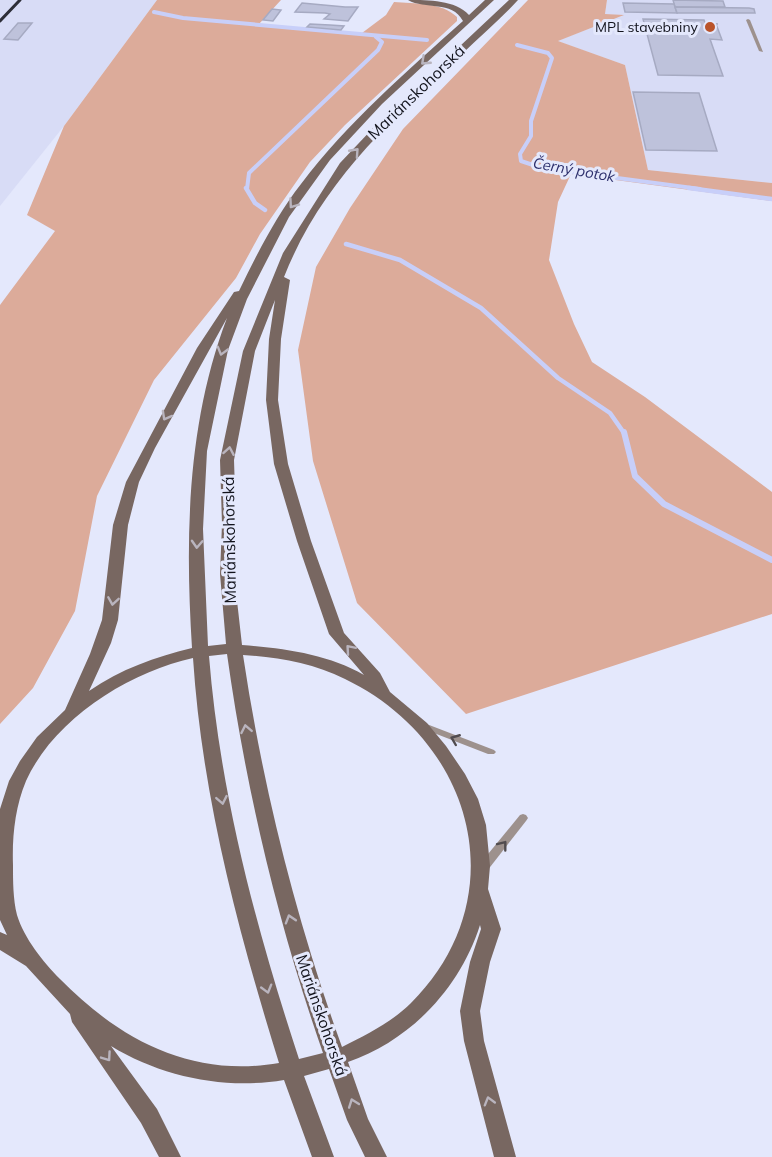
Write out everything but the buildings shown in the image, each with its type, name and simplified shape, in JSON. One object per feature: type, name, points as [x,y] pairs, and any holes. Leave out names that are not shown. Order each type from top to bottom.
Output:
[{"type":"main road","points":[[412,0],[454,6],[465,13],[467,21]]},
{"type":"main road","name":"Mariánskohorská","points":[[323,1157],[290,1064],[243,906],[209,731],[198,633],[195,574],[200,455],[222,348],[251,277],[285,214],[324,160],[357,124],[490,0]]},
{"type":"main road","name":"Mariánskohorská","points":[[376,1157],[358,1120],[314,998],[283,895],[245,724],[232,633],[228,574],[227,460],[249,351],[288,253],[344,165],[379,126],[510,4],[519,0]]},
{"type":"main road","points":[[288,253],[275,339],[272,400],[281,464],[304,541],[337,634],[374,677],[384,696]]},
{"type":"main road","points":[[72,711],[101,649],[110,621],[121,521],[128,494],[145,455],[224,313],[251,277]]},
{"type":"main road","points":[[0,794],[16,780],[35,751],[72,711],[111,684],[161,661],[194,651],[221,649],[274,654],[330,666],[384,696],[420,725],[444,753],[476,821],[480,880],[491,929],[480,962],[470,1011],[474,1041],[506,1157]]},
{"type":"main road","points":[[16,780],[2,831],[2,894],[17,937],[61,992],[149,1116],[170,1157]]},
{"type":"main road","points":[[61,992],[94,1021],[134,1048],[154,1058],[221,1073],[254,1074],[314,1065],[368,1044],[392,1031],[414,1014],[454,966],[465,942],[480,880]]},
{"type":"main road","points":[[0,940],[38,966]]},
{"type":"lane","points":[[748,20],[760,51]]},
{"type":"lane","points":[[420,725],[491,752]]},
{"type":"lane","points":[[480,880],[523,818]]},
{"type":"shaded area","points":[[0,0],[157,0],[64,126],[0,206]]},
{"type":"shaded area","points":[[157,0],[281,0],[259,24],[362,33],[386,15],[394,2],[436,6],[451,12],[457,17],[457,21],[345,125],[310,162],[260,234],[236,278],[154,380],[97,496],[75,611],[33,688],[0,724],[0,305],[55,231],[27,215],[64,126]]},
{"type":"shaded area","points":[[528,0],[607,0],[605,14],[624,15],[558,41],[625,65],[648,170],[772,183],[772,201],[571,174],[558,202],[549,260],[574,324],[592,362],[645,397],[772,492],[772,614],[466,714],[357,603],[313,461],[298,350],[316,267],[350,208],[403,129]]},
{"type":"shaded area","name":"MPL stavebniny","points":[[607,0],[772,0],[772,183],[648,170],[625,65],[557,41],[622,16],[605,14]]},
{"type":"waterway","name":"Černý potok","points":[[154,12],[183,18],[427,40]]},
{"type":"waterway","points":[[247,189],[249,173],[378,50],[382,42],[376,37]]},
{"type":"waterway","name":"Černý potok","points":[[517,45],[548,53],[552,58],[531,121],[531,136],[520,154],[521,161],[542,168],[700,189]]},
{"type":"waterway","points":[[246,188],[255,203],[265,210]]},
{"type":"waterway","name":"Černý potok","points":[[689,188],[772,199]]},
{"type":"waterway","points":[[346,244],[400,260],[481,308],[558,378],[610,413],[624,433]]},
{"type":"waterway","points":[[624,432],[635,476],[664,504],[772,560]]},
{"type":"railway","points":[[0,21],[20,0]]},
{"type":"place","name":"MPL stavebniny","points":[[710,27]]}]
